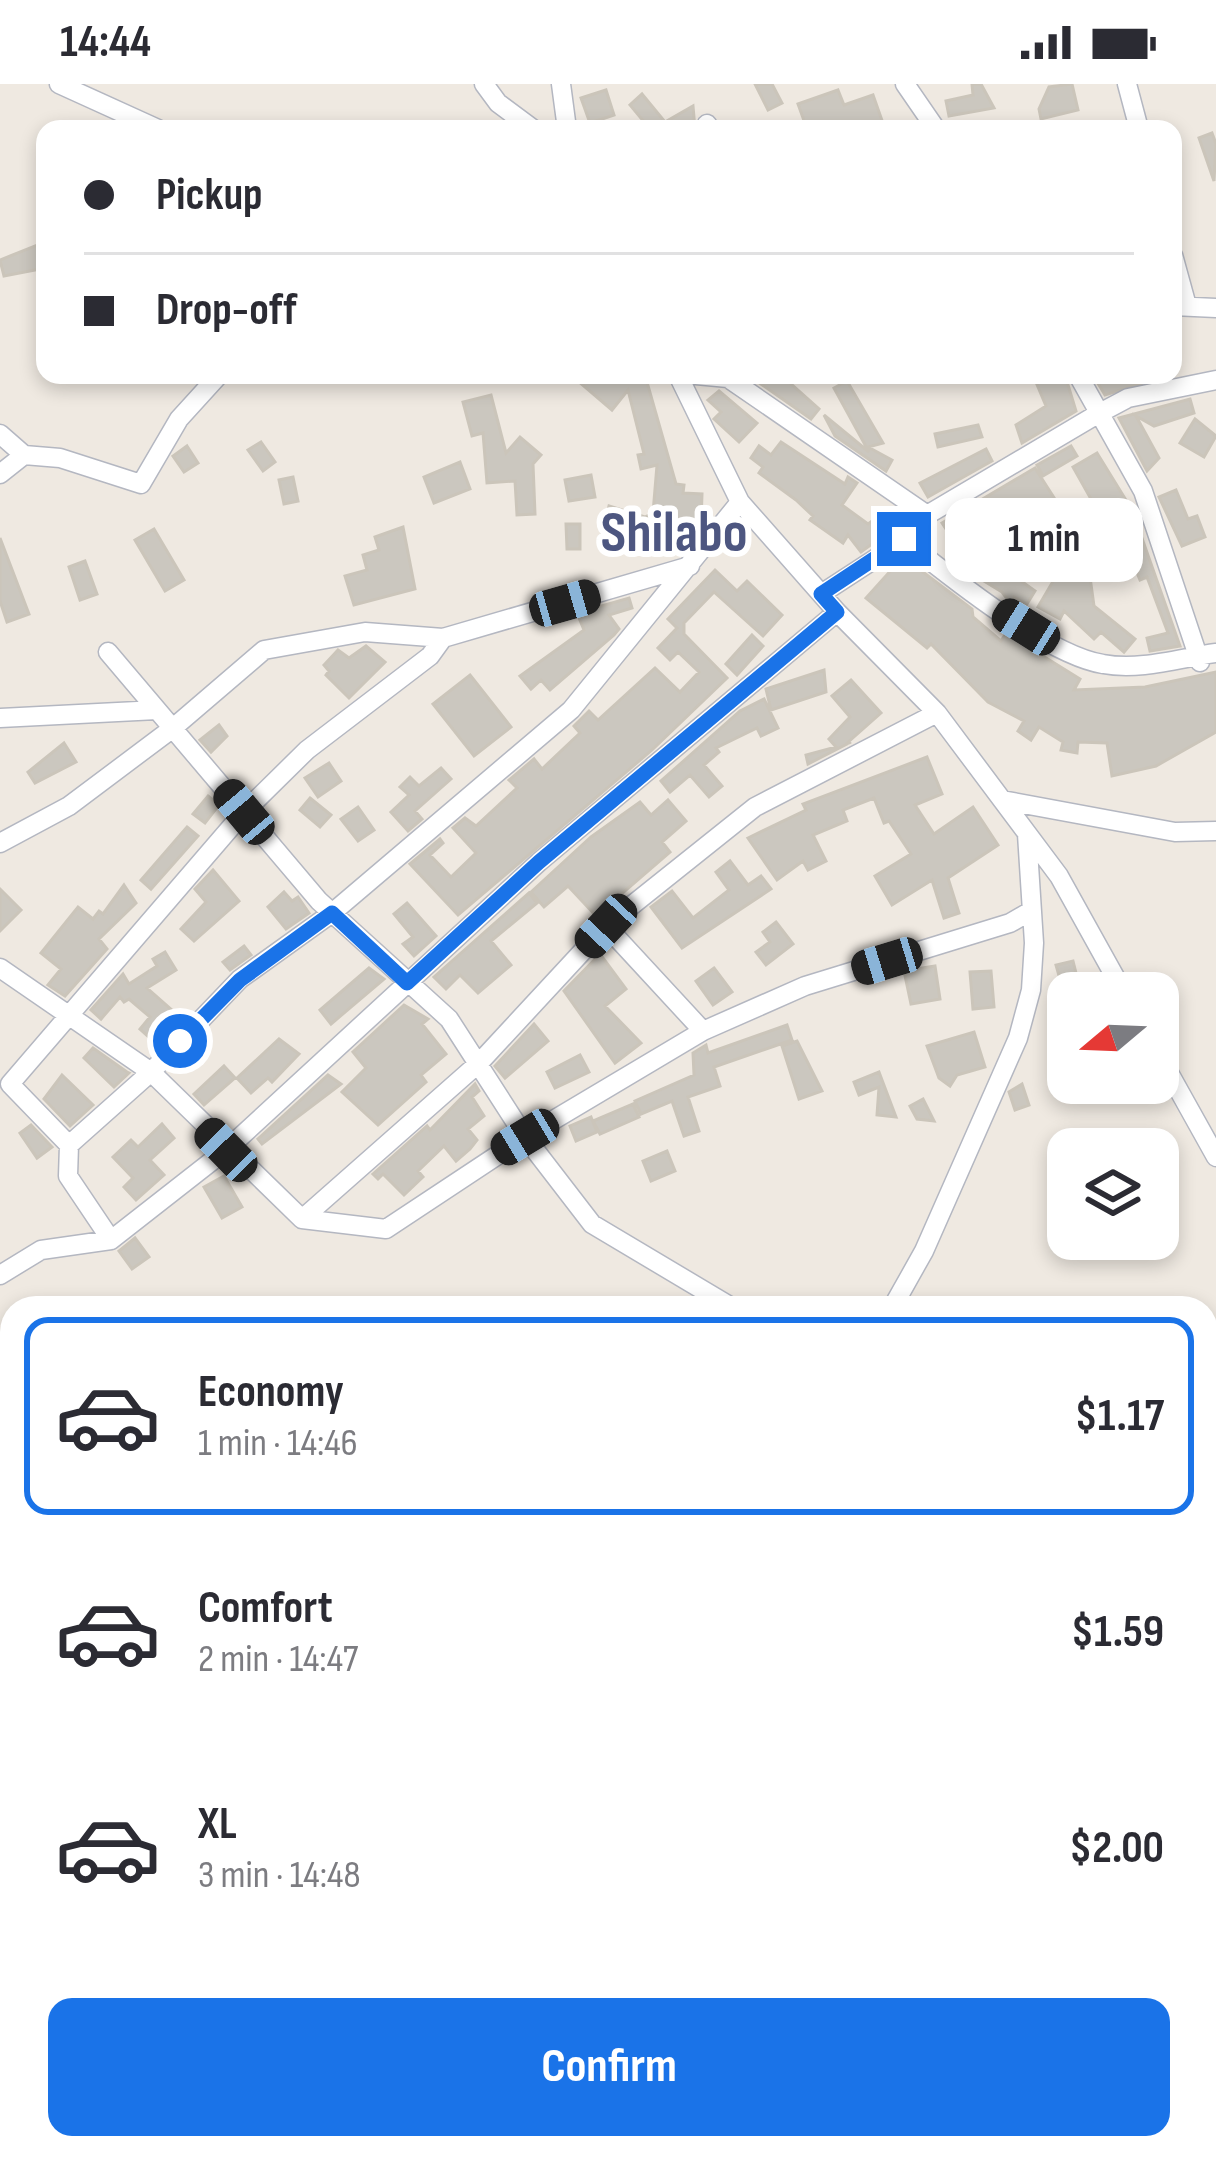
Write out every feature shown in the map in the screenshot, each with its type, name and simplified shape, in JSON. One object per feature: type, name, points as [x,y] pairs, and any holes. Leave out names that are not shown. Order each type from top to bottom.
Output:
[{"type":"street","points":[[59,84],[139,120]]},
{"type":"street","points":[[91,84],[100,102]]},
{"type":"street","points":[[484,84],[523,120]]},
{"type":"street","points":[[561,84],[566,120]]},
{"type":"street","points":[[905,84],[930,120]]},
{"type":"street","points":[[1127,84],[1137,120]]},
{"type":"street","points":[[1182,306],[1216,308]]},
{"type":"street","points":[[821,594],[904,539],[927,515],[1096,415],[1128,398],[1216,380]]},
{"type":"street","points":[[0,434],[24,455],[60,458],[141,484],[179,419],[211,384]]},
{"type":"street","points":[[682,384],[740,502],[837,612],[937,713],[1059,876],[1112,972]]},
{"type":"street","points":[[737,384],[927,515]]},
{"type":"street","points":[[904,539],[974,594],[1101,664],[1205,659],[1143,491],[1082,384]]},
{"type":"street","points":[[0,474],[24,455]]},
{"type":"street","points":[[69,1145],[151,1072],[240,980],[332,913],[571,710],[740,502]]},
{"type":"street","points":[[0,843],[69,806],[173,728],[264,650],[365,632],[443,638],[691,566]]},
{"type":"street","points":[[0,1275],[41,1250],[110,1240],[226,1150],[539,862],[837,612]]},
{"type":"street","points":[[110,1240],[68,1176],[69,1145],[10,1084],[244,812],[307,750],[430,656],[443,638]]},
{"type":"street","points":[[108,652],[332,913],[449,1019],[525,1137],[592,1224],[713,1296]]},
{"type":"street","points":[[0,718],[158,710]]},
{"type":"street","points":[[302,1219],[480,1062],[606,926],[755,807],[937,713]]},
{"type":"street","points":[[1002,800],[1175,832],[1216,831]]},
{"type":"street","points":[[899,1296],[924,1251],[1018,1037],[1031,990],[1027,833]]},
{"type":"street","points":[[0,968],[64,1018],[151,1072],[302,1219],[386,1229],[525,1137],[703,1030],[806,986],[1010,923],[1029,912]]},
{"type":"street","points":[[606,926],[703,1030]]},
{"type":"street","points":[[1179,1091],[1216,1157]]},
{"type":"building","points":[[755,84],[772,84],[782,103],[768,110]]},
{"type":"building","points":[[972,84],[981,84],[994,108],[949,116],[946,101],[973,95]]},
{"type":"building","points":[[1072,84],[1078,110],[1041,119],[1039,109],[1049,87]]},
{"type":"building","points":[[606,90],[614,115],[589,120],[581,98]]},
{"type":"building","points":[[838,90],[844,105],[873,95],[882,120],[804,120],[798,104]]},
{"type":"building","points":[[642,94],[663,120],[642,120],[630,105]]},
{"type":"building","points":[[693,106],[694,120],[668,120]]},
{"type":"building","points":[[1212,133],[1216,144],[1214,181],[1199,138]]},
{"type":"building","points":[[36,246],[36,270],[4,276],[0,260]]},
{"type":"building","points":[[582,384],[648,384],[676,484],[684,485],[683,493],[702,494],[701,524],[690,524],[683,551],[655,548],[656,534],[619,532],[614,549],[599,545],[609,506],[645,517],[653,513],[657,465],[641,469],[638,455],[644,454],[628,390],[612,410]]},
{"type":"building","points":[[761,384],[791,384],[819,409],[811,419]]},
{"type":"building","points":[[849,384],[883,443],[868,447],[892,460],[886,471],[835,436],[824,415],[869,452],[834,388]]},
{"type":"building","points":[[1037,384],[1068,384],[1076,411],[1022,443],[1016,425],[1046,406]]},
{"type":"building","points":[[1098,384],[1140,384],[1105,395]]},
{"type":"building","points":[[719,391],[757,423],[739,442],[714,419],[721,412],[708,400]]},
{"type":"building","points":[[491,395],[506,453],[520,437],[541,455],[533,464],[535,514],[517,515],[515,481],[487,483],[483,433],[472,436],[463,402]]},
{"type":"building","points":[[1190,399],[1194,413],[1154,426],[1136,416],[1159,458],[1147,471],[1119,418]]},
{"type":"building","points":[[1195,419],[1216,436],[1204,457],[1180,443]]},
{"type":"building","points":[[978,425],[982,437],[938,447],[935,434]]},
{"type":"building","points":[[261,442],[275,462],[263,471],[248,450]]},
{"type":"building","points":[[781,442],[845,484],[848,477],[857,483],[842,505],[868,524],[886,511],[897,526],[861,552],[848,535],[843,543],[810,520],[813,516],[759,473],[763,467],[751,458],[759,446],[771,455]]},
{"type":"building","points":[[187,446],[198,463],[184,472],[173,456]]},
{"type":"building","points":[[1071,446],[1077,456],[1043,476],[1037,465]]},
{"type":"building","points":[[986,449],[992,461],[928,497],[920,483]]},
{"type":"building","points":[[1097,453],[1132,510],[1180,646],[1150,651],[1147,638],[1168,633],[1147,577],[1140,580],[1115,518],[1096,534],[1071,504],[1091,499],[1073,467]]},
{"type":"building","points":[[460,462],[470,489],[434,503],[424,477]]},
{"type":"building","points":[[1035,468],[1060,507],[1071,504],[1079,578],[1090,577],[1094,606],[1135,639],[1124,652],[1101,632],[1094,639],[1064,611],[1060,619],[1038,607],[1055,578],[1048,515],[1038,538],[1032,513],[1016,524],[1007,511],[956,544],[942,523]]},
{"type":"building","points":[[591,475],[595,497],[569,501],[565,480]]},
{"type":"building","points":[[293,477],[298,501],[284,504],[279,480]]},
{"type":"building","points":[[1176,490],[1188,519],[1197,516],[1205,537],[1182,546],[1159,497]]},
{"type":"building","points":[[566,524],[580,524],[580,549],[567,549]]},
{"type":"building","points":[[403,527],[415,589],[354,605],[345,576],[367,570],[363,555],[379,550],[375,537]]},
{"type":"building","points":[[154,529],[184,580],[165,591],[135,540]]},
{"type":"building","points":[[0,538],[29,614],[7,622],[0,601]]},
{"type":"building","points":[[903,557],[972,609],[973,617],[1001,641],[1006,633],[1080,679],[1074,690],[1145,687],[1216,672],[1216,732],[1156,766],[1112,776],[1107,743],[1078,742],[1077,753],[1061,750],[1063,742],[1039,727],[1031,740],[1018,731],[1024,721],[988,702],[931,644],[927,648],[866,598]]},
{"type":"building","points":[[967,558],[994,576],[997,567],[1009,572],[1014,562],[1026,567],[1021,581],[1035,591],[1027,604],[1014,597],[1011,604],[1002,592],[961,567]]},
{"type":"building","points":[[85,561],[97,594],[80,600],[69,567]]},
{"type":"building","points":[[715,570],[737,591],[747,581],[782,615],[763,636],[714,592],[684,623],[684,634],[727,678],[652,750],[458,915],[410,864],[440,839],[443,843],[430,855],[451,877],[476,853],[453,828],[465,818],[476,826],[517,788],[509,780],[534,759],[542,769],[580,733],[574,726],[589,711],[598,720],[655,668],[680,692],[699,672],[678,652],[670,660],[658,648],[677,628],[668,619]]},
{"type":"building","points":[[629,598],[632,608],[609,615],[619,629],[614,635],[550,690],[541,680],[531,689],[520,676],[584,630],[577,613]]},
{"type":"building","points":[[752,635],[763,646],[737,675],[726,664]]},
{"type":"building","points":[[366,646],[385,662],[349,698],[326,675],[329,671],[324,665],[338,650],[349,658]]},
{"type":"building","points":[[824,670],[826,692],[771,710],[766,689]]},
{"type":"building","points":[[470,675],[511,727],[474,756],[433,704]]},
{"type":"building","points":[[851,680],[881,713],[846,744],[851,742],[808,764],[806,755],[836,747],[829,739],[850,717],[832,696]]},
{"type":"building","points":[[764,699],[778,728],[761,736],[757,728],[716,748],[719,752],[704,765],[722,786],[709,797],[690,775],[670,792],[661,781],[740,711]]},
{"type":"building","points":[[219,725],[227,736],[211,752],[200,740]]},
{"type":"building","points":[[64,743],[76,762],[35,783],[28,772]]},
{"type":"building","points":[[927,757],[942,794],[915,805],[934,834],[973,807],[998,845],[948,878],[959,913],[944,918],[932,880],[892,905],[875,876],[911,854],[889,821],[884,823],[874,798],[843,810],[847,821],[813,835],[826,861],[808,870],[803,861],[777,880],[748,838],[806,810],[803,804]]},
{"type":"building","points":[[329,763],[341,781],[318,797],[305,778]]},
{"type":"building","points":[[441,768],[451,779],[415,811],[422,819],[408,831],[391,812],[409,795],[400,787],[410,777],[419,786]]},
{"type":"building","points":[[208,796],[219,805],[205,823],[193,814]]},
{"type":"building","points":[[310,798],[331,815],[320,827],[300,810]]},
{"type":"building","points":[[668,800],[686,821],[662,842],[670,852],[596,916],[568,886],[544,907],[531,892],[591,837],[640,802],[651,815]]},
{"type":"building","points":[[358,807],[374,830],[358,841],[341,819]]},
{"type":"building","points":[[187,827],[198,836],[151,889],[141,880]]},
{"type":"building","points":[[730,861],[748,885],[761,876],[771,889],[682,948],[651,907],[672,891],[693,918],[729,890],[716,872]]},
{"type":"building","points":[[213,870],[239,901],[194,941],[181,929],[206,902],[195,889]]},
{"type":"building","points":[[124,885],[136,903],[99,939],[107,949],[65,996],[48,985],[61,969],[41,953],[78,907],[93,919],[99,911],[103,914]]},
{"type":"building","points":[[0,889],[21,910],[0,931]]},
{"type":"building","points":[[284,892],[292,901],[298,897],[309,913],[286,929],[268,907]]},
{"type":"building","points":[[529,893],[537,903],[491,941],[511,965],[478,993],[460,975],[446,989],[434,977]]},
{"type":"building","points":[[407,903],[436,936],[414,956],[403,944],[413,937],[394,914]]},
{"type":"building","points":[[776,922],[793,944],[766,965],[756,952],[770,942],[763,932]]},
{"type":"building","points":[[244,946],[251,955],[230,970],[223,962]]},
{"type":"building","points":[[165,952],[176,970],[147,988],[174,1012],[151,1039],[140,1029],[150,1017],[129,999],[124,1002],[120,997],[101,1019],[91,1010],[123,974],[129,984],[157,966],[153,959]]},
{"type":"building","points":[[600,954],[626,989],[605,1006],[641,1043],[615,1063],[564,991]]},
{"type":"building","points":[[1073,961],[1076,972],[1058,972],[1056,965]]},
{"type":"building","points":[[935,966],[940,999],[911,1004],[904,971]]},
{"type":"building","points":[[369,968],[384,979],[331,1024],[320,1010]]},
{"type":"building","points":[[714,968],[732,992],[713,1005],[696,981]]},
{"type":"building","points":[[991,971],[994,1007],[973,1009],[970,972]]},
{"type":"building","points":[[404,1005],[428,1019],[422,1024],[446,1054],[421,1075],[426,1082],[378,1125],[342,1092],[366,1068],[353,1052]]},
{"type":"building","points":[[534,1024],[548,1041],[505,1078],[495,1066]]},
{"type":"building","points":[[787,1025],[792,1040],[714,1067],[720,1086],[688,1097],[699,1131],[684,1136],[672,1101],[641,1114],[635,1101],[694,1075],[693,1053],[706,1045],[708,1053]]},
{"type":"building","points":[[974,1032],[985,1067],[957,1075],[950,1086],[939,1078],[927,1046]]},
{"type":"building","points":[[279,1039],[299,1054],[272,1082],[268,1078],[251,1093],[237,1078]]},
{"type":"building","points":[[797,1041],[822,1091],[799,1099],[782,1046]]},
{"type":"building","points":[[93,1048],[129,1073],[114,1087],[84,1058]]},
{"type":"building","points":[[580,1055],[589,1072],[555,1088],[547,1072]]},
{"type":"building","points":[[224,1066],[235,1078],[204,1105],[194,1094]]},
{"type":"building","points":[[879,1072],[896,1117],[877,1115],[879,1087],[859,1095],[854,1082]]},
{"type":"building","points":[[62,1075],[93,1105],[70,1126],[44,1099]]},
{"type":"building","points":[[328,1075],[341,1084],[262,1144],[258,1139]]},
{"type":"building","points":[[475,1084],[479,1091],[472,1097],[484,1116],[468,1129],[477,1140],[470,1149],[456,1161],[444,1146],[418,1171],[423,1177],[404,1195],[383,1174],[378,1179],[373,1174],[427,1126],[430,1130]]},
{"type":"building","points":[[1022,1084],[1029,1105],[1015,1110],[1009,1092]]},
{"type":"building","points":[[923,1099],[934,1121],[917,1119],[910,1106]]},
{"type":"building","points":[[633,1104],[639,1117],[600,1134],[593,1121]]},
{"type":"building","points":[[591,1117],[597,1132],[576,1141],[570,1126]]},
{"type":"building","points":[[162,1124],[174,1138],[150,1160],[164,1175],[136,1200],[124,1187],[133,1178],[113,1157],[131,1140],[138,1147]]},
{"type":"building","points":[[31,1125],[52,1147],[37,1158],[20,1133]]},
{"type":"building","points":[[667,1151],[675,1171],[651,1181],[643,1161]]},
{"type":"building","points":[[224,1176],[242,1207],[222,1218],[204,1187]]},
{"type":"building","points":[[135,1238],[149,1257],[132,1269],[119,1251]]},
{"type":"district","name":"Shilabo","points":[[674,531]]},
{"type":"route","points":[[180,1041],[240,980],[332,913],[407,983],[539,862],[837,612],[821,594],[904,539]]}]
